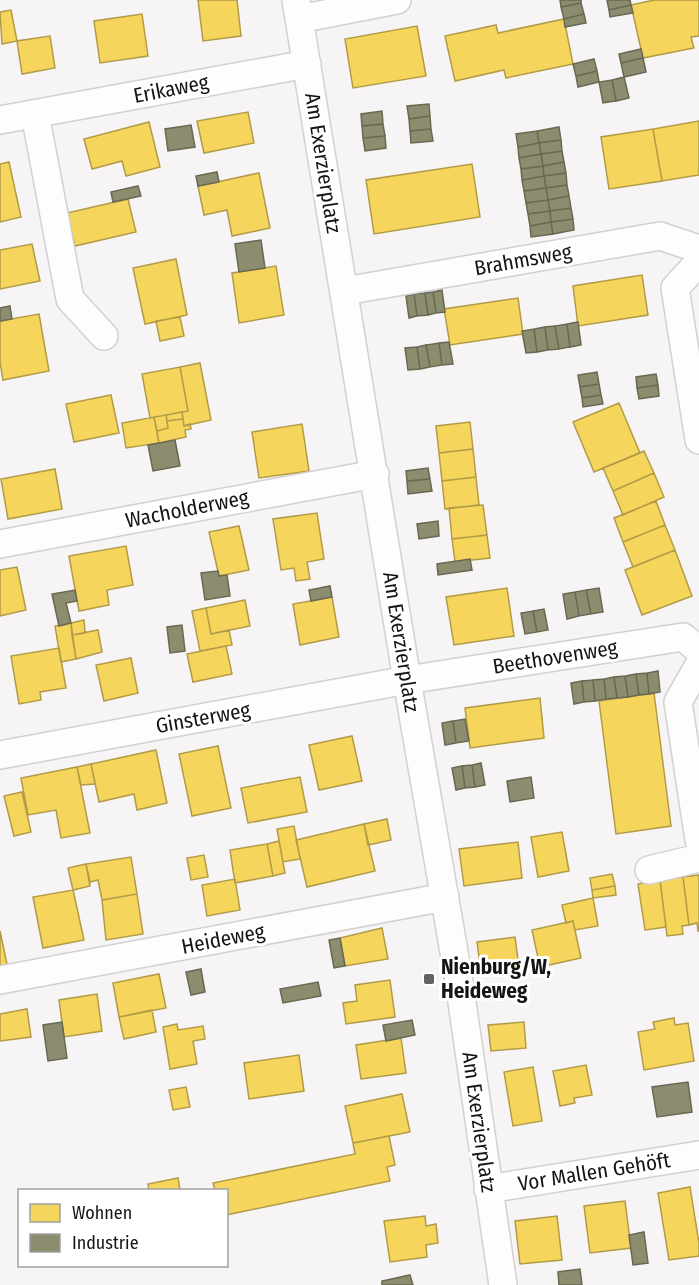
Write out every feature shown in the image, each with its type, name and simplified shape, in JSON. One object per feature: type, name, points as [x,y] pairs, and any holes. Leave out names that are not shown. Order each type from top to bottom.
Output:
[{"type":"street","points":[[298,10],[397,0]]},
{"type":"street","name":"Am Exerzierplatz","points":[[298,10],[407,680],[445,897],[502,1285]]},
{"type":"street","name":"Erikaweg","points":[[0,120],[307,64]]},
{"type":"street","points":[[34,114],[70,299],[104,336]]},
{"type":"street","name":"Brahmsweg","points":[[345,291],[660,236],[699,249]]},
{"type":"street","points":[[699,262],[675,288],[699,440]]},
{"type":"street","name":"Wacholderweg","points":[[0,544],[375,474]]},
{"type":"street","name":"Beethovenweg","points":[[407,680],[683,637],[699,650]]},
{"type":"street","points":[[699,665],[678,702],[699,840]]},
{"type":"street","name":"Ginsterweg","points":[[0,755],[407,680]]},
{"type":"street","points":[[649,870],[699,858]]},
{"type":"street","name":"Heideweg","points":[[0,980],[445,897]]},
{"type":"street","name":"Vor Mallen Gehöft","points":[[488,1189],[699,1155]]},
{"type":"building: Wohnen","points":[[198,0],[237,0],[241,36],[203,41]]},
{"type":"building: Wohnen","points":[[654,0],[699,0],[699,36],[691,37],[694,48],[643,58],[631,5]]},
{"type":"building: Wohnen","points":[[11,10],[17,41],[2,44],[0,12]]},
{"type":"building: Wohnen","points":[[142,14],[148,56],[100,63],[94,21]]},
{"type":"building: Wohnen","points":[[564,19],[573,64],[506,78],[504,70],[455,81],[445,36],[496,25],[498,33]]},
{"type":"building: Wohnen","points":[[417,26],[426,76],[353,88],[345,39]]},
{"type":"building: Wohnen","points":[[50,36],[55,68],[22,74],[17,41]]},
{"type":"building: Wohnen","points":[[248,112],[254,143],[204,153],[197,121]]},
{"type":"building: Wohnen","points":[[699,121],[699,175],[662,181],[653,129]]},
{"type":"building: Wohnen","points":[[149,122],[160,167],[126,176],[122,161],[92,169],[84,139]]},
{"type":"building: Wohnen","points":[[653,129],[662,181],[609,189],[601,137]]},
{"type":"building: Wohnen","points":[[9,162],[21,217],[0,222],[0,164]]},
{"type":"building: Wohnen","points":[[472,164],[480,217],[374,234],[366,180]]},
{"type":"building: Wohnen","points":[[259,173],[270,228],[232,236],[227,210],[204,215],[198,186]]},
{"type":"building: Wohnen","points":[[128,199],[136,232],[75,246],[67,213]]},
{"type":"building: Wohnen","points":[[32,244],[40,281],[0,289],[0,250]]},
{"type":"building: Wohnen","points":[[176,259],[187,315],[145,324],[133,268]]},
{"type":"building: Wohnen","points":[[276,266],[284,315],[239,323],[232,273]]},
{"type":"building: Wohnen","points":[[642,275],[648,315],[578,326],[573,286]]},
{"type":"building: Wohnen","points":[[518,298],[523,334],[450,345],[444,309]]},
{"type":"building: Wohnen","points":[[39,314],[49,371],[3,380],[0,362],[0,321]]},
{"type":"building: Wohnen","points":[[180,317],[184,336],[160,341],[156,321]]},
{"type":"building: Wohnen","points":[[200,363],[211,420],[184,426],[182,412],[188,411],[180,367]]},
{"type":"building: Wohnen","points":[[180,367],[188,411],[150,418],[142,374]]},
{"type":"building: Wohnen","points":[[111,395],[119,433],[74,442],[66,404]]},
{"type":"building: Wohnen","points":[[619,403],[640,453],[594,472],[573,422]]},
{"type":"building: Wohnen","points":[[182,412],[183,419],[167,421],[166,415]]},
{"type":"building: Wohnen","points":[[166,415],[168,428],[157,431],[154,417]]},
{"type":"building: Wohnen","points":[[154,417],[159,443],[126,448],[122,423]]},
{"type":"building: Wohnen","points":[[183,419],[184,426],[190,424],[191,429],[185,430],[186,437],[159,443],[157,431],[168,428],[167,421]]},
{"type":"building: Wohnen","points":[[470,422],[473,449],[439,453],[436,426]]},
{"type":"building: Wohnen","points":[[302,424],[309,471],[259,478],[252,432]]},
{"type":"building: Wohnen","points":[[473,449],[476,477],[442,481],[439,453]]},
{"type":"building: Wohnen","points":[[644,451],[654,473],[613,491],[603,468]]},
{"type":"building: Wohnen","points":[[55,469],[62,509],[8,519],[1,479]]},
{"type":"building: Wohnen","points":[[654,473],[664,497],[623,515],[613,491]]},
{"type":"building: Wohnen","points":[[476,477],[479,505],[445,509],[442,481]]},
{"type":"building: Wohnen","points":[[656,501],[665,525],[623,542],[614,518]]},
{"type":"building: Wohnen","points":[[483,505],[487,535],[452,539],[449,508]]},
{"type":"building: Wohnen","points":[[317,513],[324,559],[307,562],[310,579],[296,581],[294,568],[281,570],[273,519]]},
{"type":"building: Wohnen","points":[[665,525],[675,550],[633,567],[623,542]]},
{"type":"building: Wohnen","points":[[239,526],[249,570],[219,576],[209,532]]},
{"type":"building: Wohnen","points":[[487,535],[490,558],[455,562],[452,539]]},
{"type":"building: Wohnen","points":[[126,546],[133,585],[107,590],[109,605],[79,611],[69,556]]},
{"type":"building: Wohnen","points":[[675,550],[692,596],[642,615],[625,570]]},
{"type":"building: Wohnen","points":[[17,567],[26,610],[0,616],[0,570]]},
{"type":"building: Wohnen","points":[[507,588],[514,636],[454,645],[446,597]]},
{"type":"building: Wohnen","points":[[332,597],[339,637],[300,645],[293,604]]},
{"type":"building: Wohnen","points":[[245,600],[250,626],[211,634],[206,608]]},
{"type":"building: Wohnen","points":[[206,608],[211,634],[229,630],[232,645],[200,651],[192,611]]},
{"type":"building: Wohnen","points":[[84,620],[85,633],[72,635],[71,623]]},
{"type":"building: Wohnen","points":[[71,623],[76,659],[61,662],[55,626]]},
{"type":"building: Wohnen","points":[[98,630],[102,652],[76,659],[72,635]]},
{"type":"building: Wohnen","points":[[226,646],[232,674],[193,682],[187,654]]},
{"type":"building: Wohnen","points":[[59,648],[66,688],[40,692],[41,700],[19,704],[11,656]]},
{"type":"building: Wohnen","points":[[131,658],[138,693],[104,701],[96,665]]},
{"type":"building: Wohnen","points":[[654,693],[671,826],[616,834],[599,701]]},
{"type":"building: Wohnen","points":[[540,698],[544,738],[470,748],[465,708]]},
{"type":"building: Wohnen","points":[[352,736],[362,781],[319,790],[309,745]]},
{"type":"building: Wohnen","points":[[218,746],[231,808],[192,816],[179,754]]},
{"type":"building: Wohnen","points":[[156,750],[167,803],[137,810],[134,794],[99,802],[91,764]]},
{"type":"building: Wohnen","points":[[91,764],[95,784],[81,785],[77,767]]},
{"type":"building: Wohnen","points":[[77,767],[90,833],[61,838],[56,810],[28,815],[21,778]]},
{"type":"building: Wohnen","points":[[300,777],[307,812],[248,823],[241,788]]},
{"type":"building: Wohnen","points":[[22,792],[31,832],[14,836],[4,796]]},
{"type":"building: Wohnen","points":[[387,819],[391,840],[368,845],[364,824]]},
{"type":"building: Wohnen","points":[[364,824],[375,871],[307,887],[296,840]]},
{"type":"building: Wohnen","points":[[294,826],[300,859],[283,862],[277,829]]},
{"type":"building: Wohnen","points":[[562,832],[569,871],[538,877],[531,837]]},
{"type":"building: Wohnen","points":[[279,841],[285,873],[273,876],[267,844]]},
{"type":"building: Wohnen","points":[[518,842],[522,878],[464,886],[459,849]]},
{"type":"building: Wohnen","points":[[267,844],[273,876],[235,883],[230,850]]},
{"type":"building: Wohnen","points":[[204,855],[208,877],[191,880],[187,858]]},
{"type":"building: Wohnen","points":[[131,857],[137,894],[102,900],[98,880],[90,882],[86,864]]},
{"type":"building: Wohnen","points":[[86,864],[90,886],[73,890],[68,868]]},
{"type":"building: Wohnen","points":[[612,874],[615,886],[592,890],[590,878]]},
{"type":"building: Wohnen","points":[[699,875],[698,931],[697,923],[689,925],[683,877]]},
{"type":"building: Wohnen","points":[[683,877],[689,925],[682,926],[683,934],[667,936],[660,880]]},
{"type":"building: Wohnen","points":[[235,879],[240,910],[207,916],[202,885]]},
{"type":"building: Wohnen","points":[[660,880],[666,927],[645,930],[638,884]]},
{"type":"building: Wohnen","points":[[615,886],[616,895],[593,898],[592,890]]},
{"type":"building: Wohnen","points":[[73,890],[84,940],[43,948],[33,897]]},
{"type":"building: Wohnen","points":[[137,894],[143,934],[106,940],[102,900]]},
{"type":"building: Wohnen","points":[[593,898],[598,926],[575,930],[573,921],[566,923],[562,905]]},
{"type":"building: Wohnen","points":[[573,921],[581,958],[540,967],[532,930]]},
{"type":"building: Wohnen","points":[[382,928],[388,959],[345,966],[340,938]]},
{"type":"building: Wohnen","points":[[0,931],[8,969],[0,971]]},
{"type":"building: Wohnen","points":[[515,937],[519,967],[481,972],[477,942]]},
{"type":"building: Wohnen","points":[[159,974],[166,1008],[119,1017],[113,983]]},
{"type":"building: Wohnen","points":[[390,980],[395,1017],[346,1024],[343,1003],[357,1001],[355,985]]},
{"type":"building: Wohnen","points":[[97,994],[102,1031],[64,1037],[59,1000]]},
{"type":"building: Wohnen","points":[[27,1009],[31,1037],[0,1041],[0,1014]]},
{"type":"building: Wohnen","points":[[152,1010],[156,1032],[124,1039],[119,1017]]},
{"type":"building: Wohnen","points":[[674,1018],[675,1025],[688,1023],[694,1061],[644,1070],[638,1032],[655,1029],[653,1022]]},
{"type":"building: Wohnen","points":[[524,1022],[526,1048],[491,1051],[488,1025]]},
{"type":"building: Wohnen","points":[[177,1024],[178,1030],[203,1026],[205,1039],[193,1041],[197,1064],[170,1069],[163,1027]]},
{"type":"building: Wohnen","points":[[401,1038],[406,1073],[361,1079],[356,1045]]},
{"type":"building: Wohnen","points":[[299,1055],[304,1091],[249,1099],[244,1063]]},
{"type":"building: Wohnen","points":[[586,1065],[592,1095],[574,1098],[575,1103],[560,1106],[553,1071]]},
{"type":"building: Wohnen","points":[[533,1067],[542,1121],[513,1126],[504,1072]]},
{"type":"building: Wohnen","points":[[186,1087],[190,1107],[173,1110],[169,1090]]},
{"type":"building: Wohnen","points":[[402,1094],[410,1132],[353,1143],[345,1106]]},
{"type":"building: Wohnen","points":[[389,1136],[395,1165],[387,1167],[390,1181],[228,1215],[228,1189],[215,1189],[213,1183],[355,1154],[353,1143]]},
{"type":"building: Wohnen","points":[[178,1178],[180,1189],[149,1189],[148,1184]]},
{"type":"building: Wohnen","points":[[690,1187],[699,1256],[669,1260],[658,1193]]},
{"type":"building: Wohnen","points":[[625,1201],[631,1248],[590,1253],[584,1206]]},
{"type":"building: Wohnen","points":[[425,1216],[426,1226],[436,1224],[438,1243],[426,1245],[427,1257],[390,1262],[384,1221]]},
{"type":"building: Wohnen","points":[[557,1216],[562,1260],[520,1264],[515,1221]]},
{"type":"building: Industrie","points":[[560,0],[581,0],[581,3],[561,7]]},
{"type":"building: Industrie","points":[[607,0],[630,0],[631,5],[609,10]]},
{"type":"building: Industrie","points":[[581,3],[584,14],[564,19],[561,7]]},
{"type":"building: Industrie","points":[[631,5],[633,13],[610,17],[609,10]]},
{"type":"building: Industrie","points":[[584,14],[586,23],[565,27],[564,19]]},
{"type":"building: Industrie","points":[[641,49],[643,58],[621,63],[619,54]]},
{"type":"building: Industrie","points":[[643,58],[646,72],[624,77],[621,63]]},
{"type":"building: Industrie","points":[[594,59],[597,71],[576,76],[573,64]]},
{"type":"building: Industrie","points":[[597,71],[599,82],[578,87],[576,76]]},
{"type":"building: Industrie","points":[[624,77],[629,98],[616,101],[612,80]]},
{"type":"building: Industrie","points":[[612,80],[616,101],[603,103],[599,82]]},
{"type":"building: Industrie","points":[[429,104],[430,116],[409,119],[407,106]]},
{"type":"building: Industrie","points":[[382,111],[383,124],[362,126],[361,114]]},
{"type":"building: Industrie","points":[[430,116],[431,129],[410,131],[409,119]]},
{"type":"building: Industrie","points":[[383,124],[385,136],[363,138],[362,126]]},
{"type":"building: Industrie","points":[[191,125],[195,147],[168,151],[165,129]]},
{"type":"building: Industrie","points":[[559,127],[561,140],[539,143],[537,131]]},
{"type":"building: Industrie","points":[[431,129],[433,141],[411,143],[410,131]]},
{"type":"building: Industrie","points":[[537,131],[539,143],[518,147],[516,134]]},
{"type":"building: Industrie","points":[[385,136],[386,148],[365,151],[363,138]]},
{"type":"building: Industrie","points":[[561,140],[562,151],[541,154],[539,143]]},
{"type":"building: Industrie","points":[[539,143],[541,154],[519,158],[518,147]]},
{"type":"building: Industrie","points":[[562,151],[564,162],[543,166],[541,154]]},
{"type":"building: Industrie","points":[[541,154],[543,166],[521,169],[519,158]]},
{"type":"building: Industrie","points":[[564,162],[566,173],[544,176],[543,166]]},
{"type":"building: Industrie","points":[[543,166],[544,176],[522,180],[521,169]]},
{"type":"building: Industrie","points":[[217,172],[219,182],[198,186],[196,176]]},
{"type":"building: Industrie","points":[[566,173],[567,185],[546,188],[544,176]]},
{"type":"building: Industrie","points":[[544,176],[546,188],[524,191],[522,180]]},
{"type":"building: Industrie","points":[[567,185],[569,196],[548,200],[546,188]]},
{"type":"building: Industrie","points":[[138,186],[141,196],[113,202],[111,192]]},
{"type":"building: Industrie","points":[[546,188],[548,200],[526,203],[524,191]]},
{"type":"building: Industrie","points":[[569,196],[571,208],[550,211],[548,200]]},
{"type":"building: Industrie","points":[[548,200],[550,211],[528,214],[526,203]]},
{"type":"building: Industrie","points":[[571,208],[573,219],[551,222],[550,211]]},
{"type":"building: Industrie","points":[[550,211],[551,222],[530,226],[528,214]]},
{"type":"building: Industrie","points":[[573,219],[574,230],[553,234],[551,222]]},
{"type":"building: Industrie","points":[[551,222],[553,234],[531,237],[530,226]]},
{"type":"building: Industrie","points":[[261,240],[265,268],[239,272],[235,244]]},
{"type":"building: Industrie","points":[[442,290],[445,312],[436,313],[433,292]]},
{"type":"building: Industrie","points":[[433,292],[436,313],[428,315],[425,293]]},
{"type":"building: Industrie","points":[[425,293],[428,315],[417,316],[414,294]]},
{"type":"building: Industrie","points":[[414,294],[417,316],[409,318],[406,296]]},
{"type":"building: Industrie","points":[[10,306],[12,319],[0,321],[0,308]]},
{"type":"building: Industrie","points":[[578,322],[581,345],[570,347],[567,324]]},
{"type":"building: Industrie","points":[[567,324],[570,347],[559,349],[555,326]]},
{"type":"building: Industrie","points":[[555,326],[559,349],[548,350],[545,327]]},
{"type":"building: Industrie","points":[[545,327],[548,350],[537,352],[534,329]]},
{"type":"building: Industrie","points":[[534,329],[537,352],[526,353],[522,331]]},
{"type":"building: Industrie","points":[[449,342],[453,364],[442,365],[439,343]]},
{"type":"building: Industrie","points":[[439,343],[442,365],[430,367],[426,345]]},
{"type":"building: Industrie","points":[[426,345],[430,367],[420,369],[417,347]]},
{"type":"building: Industrie","points":[[417,347],[420,369],[408,370],[405,348]]},
{"type":"building: Industrie","points":[[597,372],[599,384],[580,387],[578,375]]},
{"type":"building: Industrie","points":[[656,374],[658,385],[637,388],[636,377]]},
{"type":"building: Industrie","points":[[599,384],[601,395],[582,398],[580,387]]},
{"type":"building: Industrie","points":[[658,385],[659,396],[639,399],[637,388]]},
{"type":"building: Industrie","points":[[601,395],[603,404],[583,407],[582,398]]},
{"type":"building: Industrie","points":[[175,440],[180,466],[153,471],[148,445]]},
{"type":"building: Industrie","points":[[428,468],[430,479],[407,481],[406,471]]},
{"type":"building: Industrie","points":[[430,479],[432,491],[408,494],[407,481]]},
{"type":"building: Industrie","points":[[438,521],[439,536],[419,539],[417,524]]},
{"type":"building: Industrie","points":[[470,559],[472,570],[438,575],[437,564]]},
{"type":"building: Industrie","points":[[218,571],[219,576],[227,575],[230,596],[205,600],[201,573]]},
{"type":"building: Industrie","points":[[330,586],[332,597],[311,601],[309,590]]},
{"type":"building: Industrie","points":[[599,588],[603,612],[591,614],[586,590]]},
{"type":"building: Industrie","points":[[75,590],[77,601],[66,603],[71,623],[59,626],[52,594]]},
{"type":"building: Industrie","points":[[586,590],[591,614],[579,616],[575,592]]},
{"type":"building: Industrie","points":[[575,592],[579,616],[567,619],[563,594]]},
{"type":"building: Industrie","points":[[544,609],[548,630],[537,632],[533,611]]},
{"type":"building: Industrie","points":[[533,611],[537,632],[525,634],[521,613]]},
{"type":"building: Industrie","points":[[182,625],[185,651],[170,653],[167,627]]},
{"type":"building: Industrie","points":[[658,671],[660,692],[649,694],[647,673]]},
{"type":"building: Industrie","points":[[647,673],[649,694],[639,695],[636,674]]},
{"type":"building: Industrie","points":[[636,674],[639,695],[628,697],[625,676]]},
{"type":"building: Industrie","points":[[625,676],[628,697],[617,698],[614,677]]},
{"type":"building: Industrie","points":[[614,677],[617,698],[606,699],[604,679]]},
{"type":"building: Industrie","points":[[604,679],[606,699],[595,701],[593,680]]},
{"type":"building: Industrie","points":[[593,680],[595,701],[584,702],[582,681]]},
{"type":"building: Industrie","points":[[582,681],[584,702],[574,704],[571,683]]},
{"type":"building: Industrie","points":[[465,719],[469,741],[456,743],[453,721]]},
{"type":"building: Industrie","points":[[453,721],[456,743],[445,745],[442,723]]},
{"type":"building: Industrie","points":[[481,763],[485,785],[475,787],[472,765]]},
{"type":"building: Industrie","points":[[472,765],[475,787],[465,788],[462,766]]},
{"type":"building: Industrie","points":[[462,766],[465,788],[456,790],[452,768]]},
{"type":"building: Industrie","points":[[531,777],[534,798],[510,802],[507,781]]},
{"type":"building: Industrie","points":[[340,938],[345,966],[334,968],[329,940]]},
{"type":"building: Industrie","points":[[201,969],[205,992],[191,995],[186,972]]},
{"type":"building: Industrie","points":[[318,982],[321,996],[283,1003],[280,989]]},
{"type":"building: Industrie","points":[[412,1020],[415,1035],[386,1041],[383,1025]]},
{"type":"building: Industrie","points":[[62,1022],[67,1058],[48,1061],[43,1025]]},
{"type":"building: Industrie","points":[[688,1082],[692,1112],[657,1117],[652,1087]]},
{"type":"building: Industrie","points":[[644,1232],[648,1263],[633,1265],[629,1235]]},
{"type":"building: Industrie","points":[[580,1269],[582,1285],[559,1285],[558,1272]]},
{"type":"building: Industrie","points":[[410,1275],[413,1285],[382,1285],[382,1281]]},
{"type":"place","name":"Nienburg/W, Heideweg","points":[[429,979]]}]
